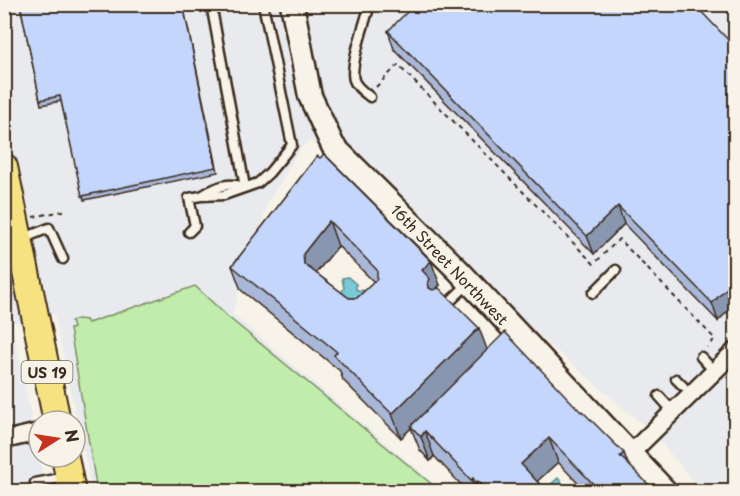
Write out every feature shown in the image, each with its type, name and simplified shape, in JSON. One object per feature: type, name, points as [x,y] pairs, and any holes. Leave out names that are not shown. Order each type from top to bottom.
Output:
[{"type":"main road","name":"US 19","points":[[4,167],[12,242],[54,409]]},
{"type":"street","name":"16th Street Northwest","points":[[292,4],[310,96],[330,150],[469,282],[520,341],[631,453],[666,492]]},
{"type":"street","points":[[631,453],[735,350]]},
{"type":"street","points":[[4,440],[27,432]]},
{"type":"lane","points":[[211,4],[245,188]]},
{"type":"lane","points":[[189,232],[195,226],[189,198],[224,195],[258,183],[292,145],[263,4]]},
{"type":"lane","points":[[369,96],[355,84],[352,77],[370,4]]},
{"type":"lane","points":[[12,242],[49,228],[63,259]]},
{"type":"lane","points":[[592,293],[616,270]]},
{"type":"lane","points":[[443,308],[469,282]]},
{"type":"lane","points":[[701,357],[714,371]]},
{"type":"lane","points":[[676,379],[683,386]]},
{"type":"lane","points":[[658,396],[668,406],[679,406]]},
{"type":"lane","points":[[35,483],[69,475]]},
{"type":"path","points":[[369,96],[398,65],[594,264],[619,239],[715,339],[707,347]]},
{"type":"path","points":[[33,217],[68,210]]},
{"type":"shaded area","points":[[4,5],[735,5],[735,491],[698,491],[695,483],[653,433],[310,141],[300,149],[268,203],[232,314],[443,491],[92,491],[87,468],[87,409],[74,409],[54,314],[12,323],[29,409],[27,409],[27,469],[42,469],[46,491],[5,491]]},
{"type":"green space","points":[[195,286],[228,317],[440,491],[97,491],[87,431],[87,409],[83,409],[70,329],[73,328],[71,321],[77,319],[86,320],[88,323]]},
{"type":"water","points":[[348,277],[356,284],[356,289],[363,290],[368,295],[366,311],[341,293],[344,288],[342,278]]},
{"type":"water","points":[[558,478],[570,491],[552,491],[548,487]]},
{"type":"building","points":[[20,4],[183,4],[216,167],[82,196],[60,96],[40,100]]},
{"type":"building","points":[[415,4],[694,4],[735,47],[735,280],[712,303],[618,206],[587,236],[388,31]]},
{"type":"building","points":[[324,154],[431,261],[422,270],[430,279],[429,288],[433,290],[439,288],[479,328],[392,414],[334,355],[337,352],[232,266],[317,156],[320,158]],"holes":[[[329,221],[377,270],[377,279],[357,298],[349,298],[304,264],[303,254]]]},
{"type":"building","points":[[505,332],[581,412],[624,453],[620,456],[650,486],[644,492],[601,492],[549,438],[521,464],[543,488],[547,485],[553,492],[488,492],[478,481],[476,483],[473,478],[471,480],[425,431],[421,437],[411,426]]},
{"type":"building","points":[[4,467],[10,492],[4,492]]}]
